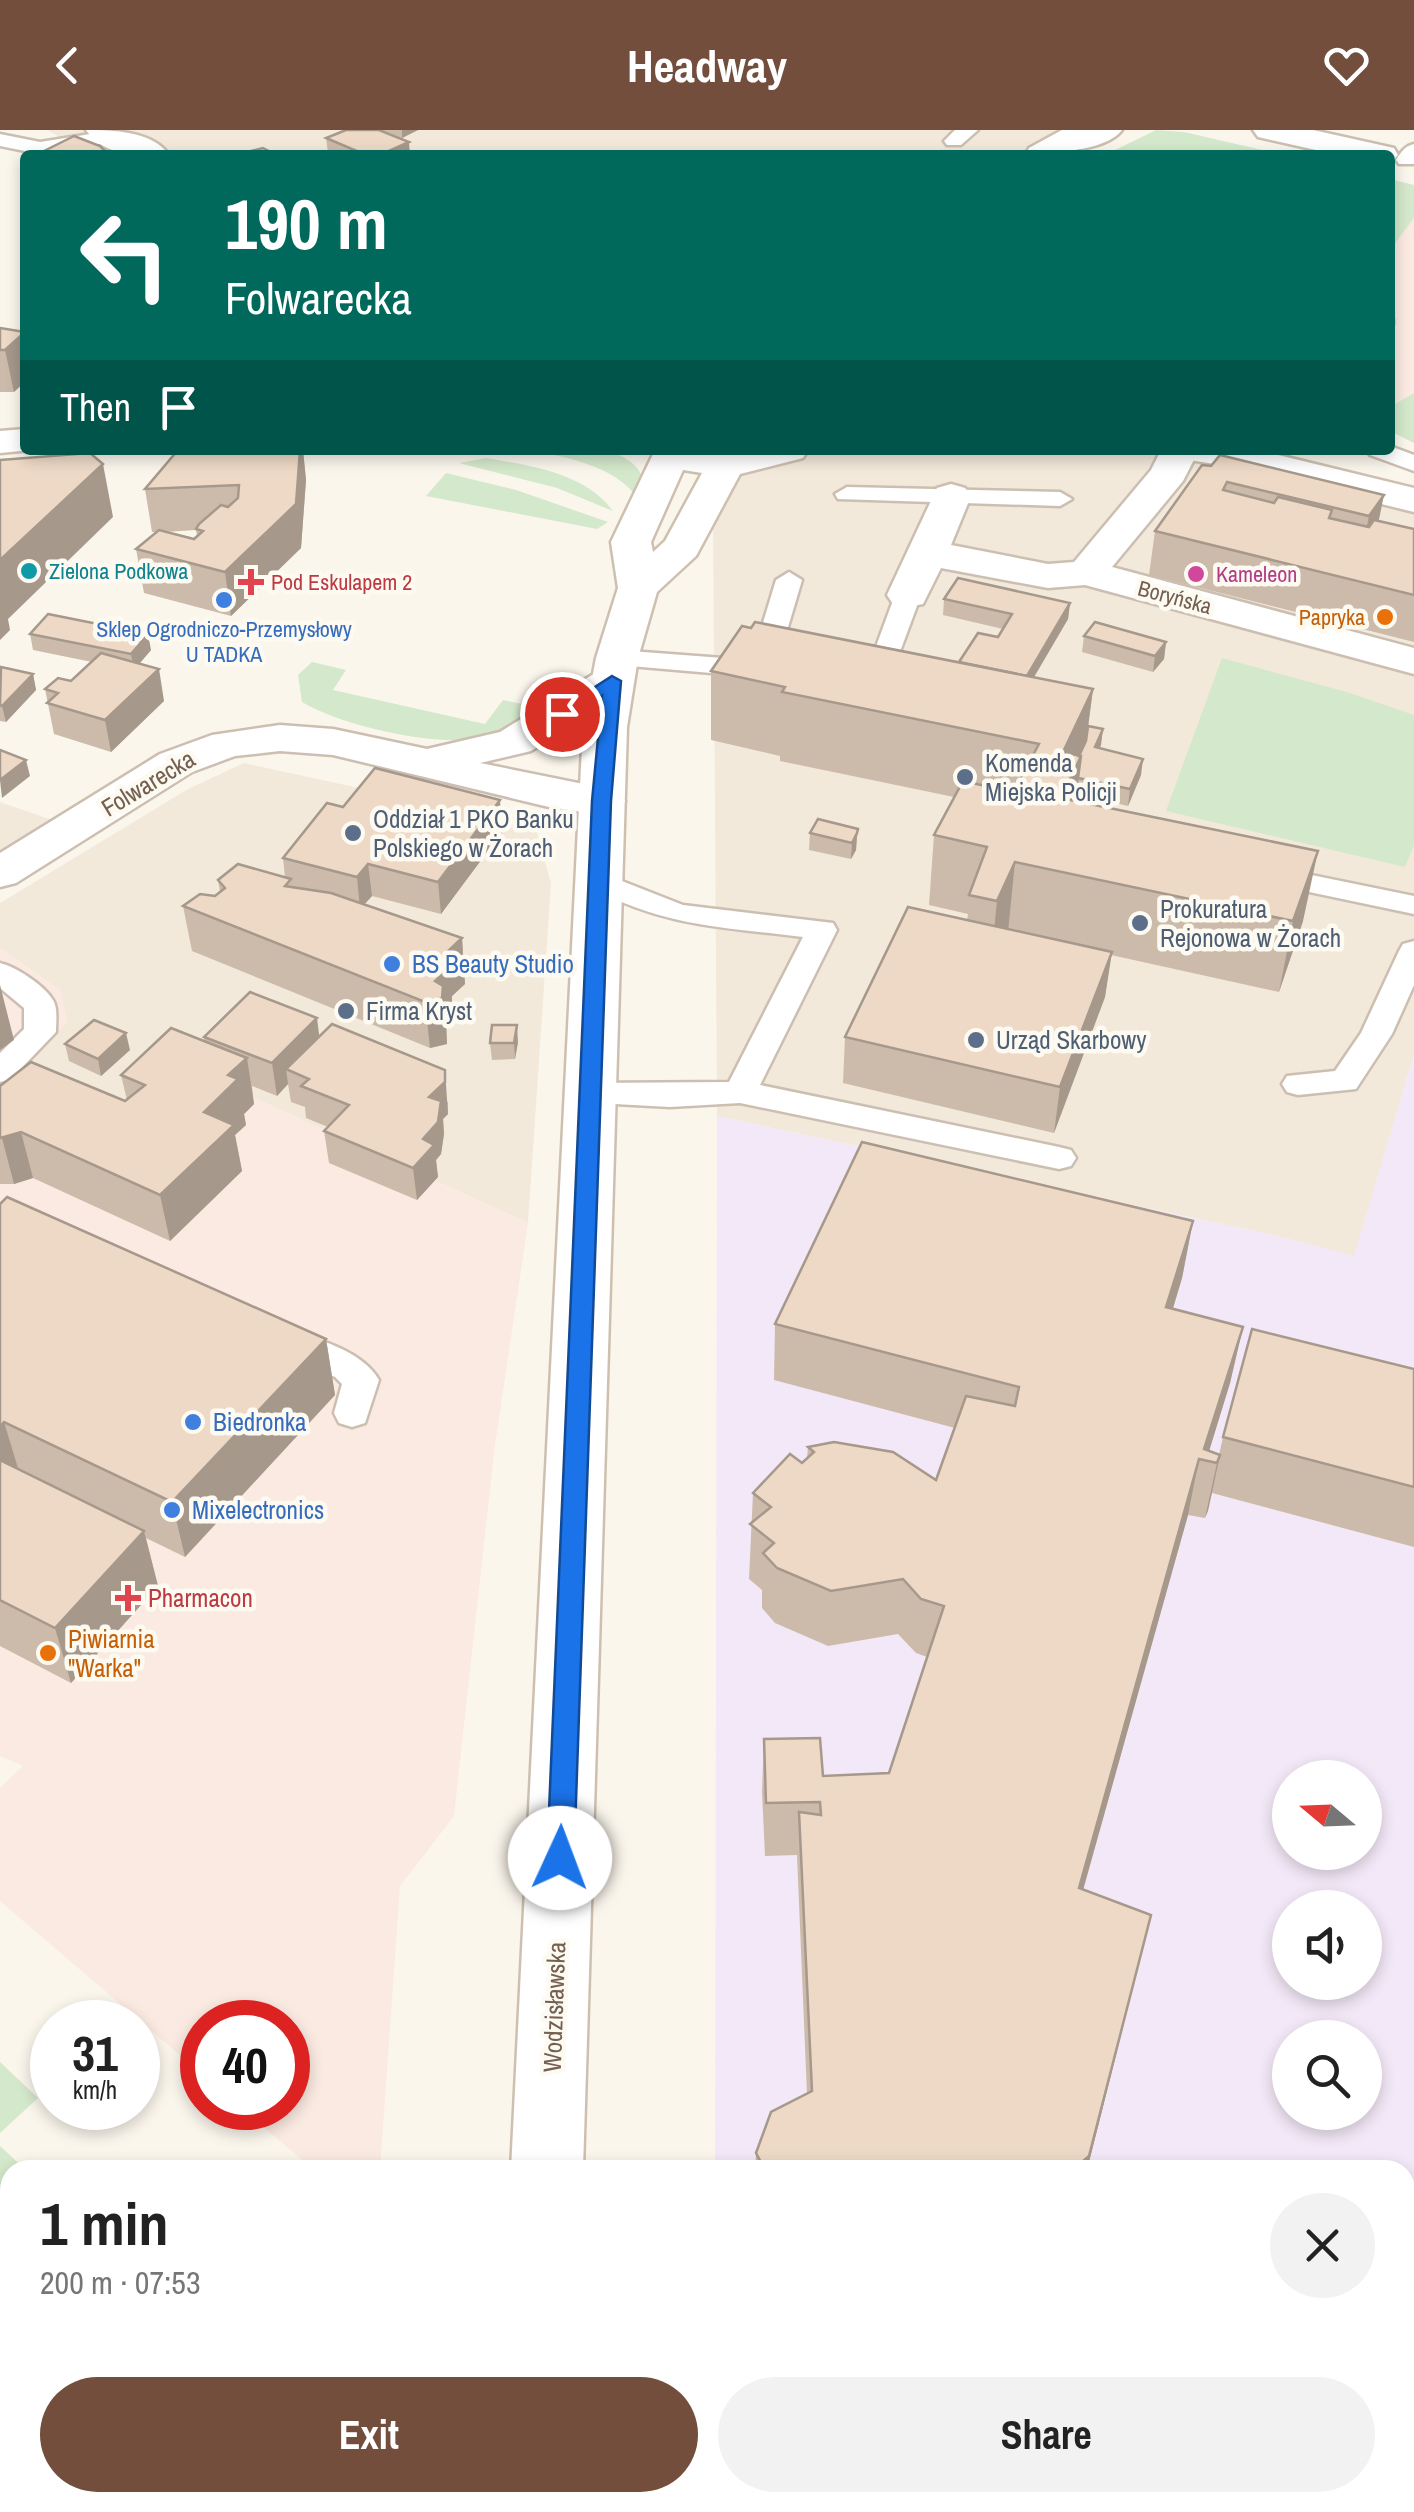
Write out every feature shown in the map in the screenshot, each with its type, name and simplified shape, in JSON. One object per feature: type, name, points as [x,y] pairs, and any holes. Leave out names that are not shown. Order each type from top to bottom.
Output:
[{"type":"street","points":[[1065,142],[1106,130]]},
{"type":"street","points":[[1269,130],[1367,150]]},
{"type":"street","points":[[106,133],[143,150]]},
{"type":"street","name":"Wodzisławska","points":[[548,2160],[602,801],[615,670],[638,588],[631,542],[662,455]]},
{"type":"street","points":[[674,455],[726,464],[775,455]]},
{"type":"street","points":[[1086,573],[1169,473],[1178,455]]},
{"type":"street","points":[[1231,455],[1414,500]]},
{"type":"street","points":[[1365,455],[1414,466]]},
{"type":"street","points":[[638,588],[682,548],[726,464]]},
{"type":"street","points":[[908,594],[951,496]]},
{"type":"street","name":"Boryńska","points":[[928,553],[1048,576],[1086,573],[1414,660]]},
{"type":"street","name":"Folwarecka","points":[[429,762],[515,742],[615,670]]},
{"type":"street","name":"Folwarecka","points":[[0,874],[176,764],[228,742],[301,738],[429,762],[493,784],[562,798],[602,801]]},
{"type":"lane","points":[[0,140],[40,148],[106,133]]},
{"type":"lane","points":[[1390,455],[1414,466]]},
{"type":"lane","points":[[847,494],[1060,499]]},
{"type":"lane","points":[[789,580],[768,649],[881,670],[908,594]]},
{"type":"lane","points":[[615,670],[723,666]]},
{"type":"lane","points":[[1242,870],[1414,905]]},
{"type":"lane","points":[[599,881],[639,901],[696,918],[773,921],[822,930],[740,1092]]},
{"type":"lane","points":[[1298,1084],[1345,1081],[1376,1034],[1414,951]]},
{"type":"lane","points":[[0,973],[40,1004],[40,1032],[0,1071]]},
{"type":"lane","points":[[589,1094],[670,1096],[740,1092],[1060,1158]]},
{"type":"lane","points":[[246,1326],[348,1368],[360,1380],[352,1413]]},
{"type":"shaded area","points":[[47,130],[1075,130],[1036,150],[84,150]]},
{"type":"shaded area","points":[[1414,218],[1414,393],[1395,404],[1395,243]]},
{"type":"shaded area","points":[[774,455],[1195,455],[1414,514],[1414,1054],[1354,1257],[1282,1237],[717,1116],[713,520],[740,477]]},
{"type":"shaded area","points":[[244,763],[535,826],[551,883],[528,1223],[178,1063],[112,1119],[3,1082],[60,990],[0,948],[0,903],[188,789]]},
{"type":"shaded area","points":[[0,802],[52,820],[0,850]]},
{"type":"shaded area","points":[[0,948],[60,990],[68,1022],[4,1083],[112,1118],[178,1063],[528,1223],[495,1445],[454,1816],[400,1886],[381,2160],[302,2160],[267,2130],[310,2130],[310,2000],[180,2000],[180,2055],[160,2038],[160,2000],[116,2000],[0,1901],[0,1788],[23,1766],[0,1756]]},
{"type":"shaded area","points":[[1414,1054],[1414,2160],[715,2160],[717,1116],[1282,1237],[1354,1256]]},
{"type":"green space","points":[[1156,130],[1184,132],[1262,150],[1115,150]]},
{"type":"green space","points":[[1395,180],[1414,185],[1414,218],[1395,243]]},
{"type":"green space","points":[[1414,393],[1414,443],[1395,434],[1395,404]]},
{"type":"green space","points":[[552,455],[617,455],[638,470],[646,486],[639,500],[616,478]]},
{"type":"green space","points":[[486,458],[556,473],[588,488],[613,511],[557,488],[459,463]]},
{"type":"green space","points":[[446,473],[516,490],[608,522],[597,529],[426,496]]},
{"type":"green space","points":[[1222,658],[1414,715],[1414,845],[1405,867],[1166,811]]},
{"type":"green space","points":[[312,662],[346,670],[333,690],[485,724],[503,700],[532,706],[524,721],[480,738],[438,740],[389,732],[340,719],[302,702],[298,675]]},
{"type":"green space","points":[[0,2062],[30,2090],[30,2105],[0,2133]]},
{"type":"green space","points":[[0,2146],[15,2160],[0,2160]]},
{"type":"building","points":[[346,130],[379,130],[409,142],[391,150],[354,150],[326,138]]},
{"type":"building","points":[[74,136],[104,150],[46,150]]},
{"type":"building","points":[[0,328],[20,331],[20,336],[0,350]]},
{"type":"building","points":[[92,455],[103,464],[0,560],[0,460]]},
{"type":"building","points":[[174,455],[300,455],[296,504],[225,572],[136,549],[159,530],[194,539],[203,531],[196,529],[199,524],[221,505],[228,507],[238,498],[239,485],[145,489]]},
{"type":"building","points":[[1220,455],[1384,495],[1369,516],[1227,482],[1223,490],[1274,503],[1278,497],[1332,510],[1329,518],[1369,527],[1374,520],[1414,529],[1414,595],[1155,531],[1202,465],[1211,466]]},
{"type":"building","points":[[958,578],[1070,603],[1027,676],[959,662],[978,633],[998,637],[1012,614],[944,599]]},
{"type":"building","points":[[48,614],[148,634],[131,654],[30,634]]},
{"type":"building","points":[[755,622],[1093,689],[1063,752],[1081,756],[1061,798],[1318,851],[1293,921],[1015,862],[997,901],[969,895],[987,847],[934,835],[963,781],[1013,792],[1039,744],[782,692],[785,687],[711,671],[742,626],[751,628]]},
{"type":"building","points":[[1095,622],[1166,642],[1155,656],[1084,636]]},
{"type":"building","points":[[101,653],[159,669],[105,720],[47,703],[58,693],[45,689],[58,678],[71,681]]},
{"type":"building","points":[[1,667],[33,674],[2,706],[0,705]]},
{"type":"building","points":[[1088,726],[1103,729],[1095,747],[1143,759],[1130,789],[1078,778],[1079,756]]},
{"type":"building","points":[[0,750],[26,760],[0,780]]},
{"type":"building","points":[[375,768],[500,800],[438,882],[368,864],[357,877],[283,858],[327,803],[343,807]]},
{"type":"building","points":[[818,819],[858,829],[852,843],[810,833]]},
{"type":"building","points":[[238,864],[291,879],[285,886],[331,893],[462,938],[448,951],[446,971],[435,981],[443,986],[442,998],[425,1002],[183,906],[200,894],[215,896],[225,888],[218,880]]},
{"type":"building","name":"Urząd Skarbowy","points":[[908,907],[1112,952],[1060,1087],[845,1037]]},
{"type":"building","points":[[250,992],[317,1018],[272,1063],[204,1037]]},
{"type":"building","points":[[94,1020],[126,1033],[98,1059],[65,1044]]},
{"type":"building","points":[[332,1024],[445,1070],[445,1082],[429,1097],[441,1101],[438,1122],[423,1139],[434,1145],[413,1168],[324,1131],[349,1105],[301,1086],[309,1079],[286,1069]]},
{"type":"building","points":[[492,1025],[517,1025],[514,1043],[490,1043]]},
{"type":"building","points":[[171,1028],[247,1058],[228,1075],[238,1079],[204,1112],[234,1125],[160,1195],[21,1132],[0,1138],[0,1086],[31,1062],[125,1101],[145,1085],[121,1075]]},
{"type":"building","points":[[862,1142],[1193,1221],[1166,1307],[1243,1327],[1204,1449],[1220,1455],[1217,1463],[1199,1459],[1079,1888],[1151,1915],[1089,2156],[1084,2160],[760,2160],[756,2153],[771,2112],[812,2091],[799,1812],[821,1815],[820,1802],[766,1803],[764,1739],[820,1738],[823,1776],[889,1773],[944,1606],[921,1599],[903,1579],[831,1591],[777,1568],[763,1553],[774,1543],[750,1524],[771,1507],[753,1493],[790,1454],[802,1463],[814,1452],[808,1447],[834,1442],[893,1452],[936,1480],[966,1396],[1015,1406],[1019,1387],[775,1324]]},
{"type":"building","points":[[7,1197],[326,1339],[172,1502],[4,1422],[0,1427],[0,1204]]},
{"type":"building","points":[[1252,1329],[1414,1369],[1414,1487],[1223,1437]]},
{"type":"building","points":[[0,1460],[144,1531],[55,1628],[0,1600]]},
{"type":"place","name":"Zielona Podkowa","points":[[29,571]]},
{"type":"place","name":"Kameleon","points":[[1196,574]]},
{"type":"place","name":"Pod Eskulapem 2","points":[[251,582]]},
{"type":"place","name":"Sklep Ogrodniczo-Przemysłowy U TADKA","points":[[224,600]]},
{"type":"place","name":"Papryka","points":[[1385,617]]},
{"type":"place","name":"Komenda Miejska Policji","points":[[965,777]]},
{"type":"place","name":"Oddział 1 PKO Banku Polskiego w Żorach","points":[[353,833]]},
{"type":"place","name":"Prokuratura Rejonowa w Żorach","points":[[1140,923]]},
{"type":"place","name":"BS Beauty Studio","points":[[392,964]]},
{"type":"place","name":"Firma Kryst","points":[[346,1011]]},
{"type":"place","name":"Urząd Skarbowy","points":[[976,1040]]},
{"type":"place","name":"Biedronka","points":[[193,1422]]},
{"type":"place","name":"Mixelectronics","points":[[172,1510]]},
{"type":"place","name":"Pharmacon","points":[[128,1598]]},
{"type":"place","name":"Piwiarnia \"Warka\"","points":[[48,1653]]},
{"type":"route","points":[[560,1858],[589,1094],[606,727],[612,681],[562,714]]}]
